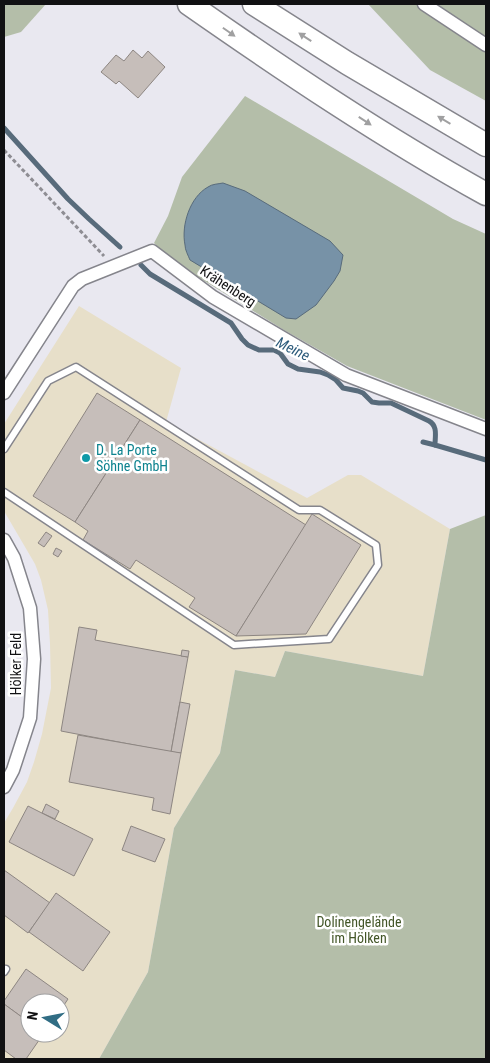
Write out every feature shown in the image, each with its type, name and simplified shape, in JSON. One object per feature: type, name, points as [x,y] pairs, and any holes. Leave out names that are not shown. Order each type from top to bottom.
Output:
[{"type":"highway","points":[[189,4],[267,58],[372,126],[486,194]]},
{"type":"highway","points":[[254,4],[346,63],[486,145]]},
{"type":"street","points":[[424,4],[486,45]]},
{"type":"street","name":"Krähenberg","points":[[4,393],[73,286],[82,279],[152,251],[213,297],[346,376],[486,429]]},
{"type":"street","name":"Hölker Feld","points":[[4,540],[14,558],[30,608],[34,659],[30,718],[13,770],[4,787]]},
{"type":"lane","points":[[4,449],[48,381],[76,368],[299,510],[320,510],[376,544],[378,565],[329,639],[234,645],[4,492]]},
{"type":"path","points":[[4,150],[113,266]]},
{"type":"shaded area","points":[[79,306],[181,368],[166,422],[307,498],[348,475],[361,475],[450,529],[423,676],[285,651],[275,677],[235,670],[220,753],[174,828],[148,972],[99,1059],[4,1059],[4,823],[27,782],[34,762],[42,734],[51,688],[48,610],[41,580],[35,564],[4,511],[4,424]]},
{"type":"green space","points":[[4,4],[46,4],[21,32],[4,37]]},
{"type":"green space","points":[[368,4],[486,4],[486,101],[430,70]]},
{"type":"green space","points":[[245,96],[453,219],[486,234],[486,420],[347,366],[284,330],[167,258],[154,243],[168,216],[182,177]]},
{"type":"green space","name":"Dolinengelände im Hölken","points":[[486,515],[486,1059],[99,1059],[148,972],[174,828],[220,753],[235,670],[275,677],[285,651],[423,676],[450,529]]},
{"type":"water","points":[[223,183],[245,191],[330,241],[343,255],[340,271],[334,281],[316,305],[296,319],[286,318],[190,260],[184,237],[188,212],[196,197],[202,192],[211,185]]},
{"type":"building","points":[[133,50],[142,58],[148,51],[165,67],[138,98],[119,81],[116,84],[101,72],[116,55],[124,61]]},
{"type":"building","name":"D. La Porte Söhne GmbH","points":[[97,393],[140,420],[75,522],[33,496]]},
{"type":"building","points":[[140,420],[306,525],[236,636],[189,607],[195,598],[136,560],[130,569],[83,540],[88,531],[75,522]]},
{"type":"building","points":[[312,514],[361,545],[306,634],[236,636]]},
{"type":"building","points":[[46,532],[52,536],[44,547],[38,543]]},
{"type":"building","points":[[56,548],[62,551],[58,557],[53,554]]},
{"type":"building","points":[[79,627],[97,630],[95,640],[188,657],[171,752],[61,731]]},
{"type":"building","points":[[182,650],[189,651],[188,657],[181,656]]},
{"type":"building","points":[[180,702],[190,704],[181,753],[171,752]]},
{"type":"building","points":[[78,735],[181,753],[170,814],[152,810],[154,798],[69,782]]},
{"type":"building","points":[[46,804],[59,811],[55,819],[42,813]]},
{"type":"building","points":[[28,806],[93,839],[74,876],[9,842]]},
{"type":"building","points":[[131,826],[165,839],[155,862],[122,850]]},
{"type":"building","points":[[4,870],[50,903],[28,933],[4,915]]},
{"type":"building","points":[[56,893],[110,932],[83,971],[29,932]]},
{"type":"building","points":[[26,969],[60,993],[20,993],[20,1016],[4,1004],[4,1001]]},
{"type":"building","points":[[4,1004],[20,1016],[20,1043],[37,1043],[26,1059],[16,1059],[4,1050]]},
{"type":"waterway","name":"Meine","points":[[4,128],[68,199],[120,247]]},
{"type":"waterway","name":"Meine","points":[[141,265],[150,274],[231,323],[248,345],[259,350],[274,350],[280,353],[288,364],[298,369],[328,375],[343,388],[363,393],[372,402],[391,403],[429,421],[435,428],[435,445],[486,460]]},
{"type":"waterway","points":[[423,442],[435,445]]},
{"type":"place","name":"D. La Porte Söhne GmbH","points":[[86,458]]}]
